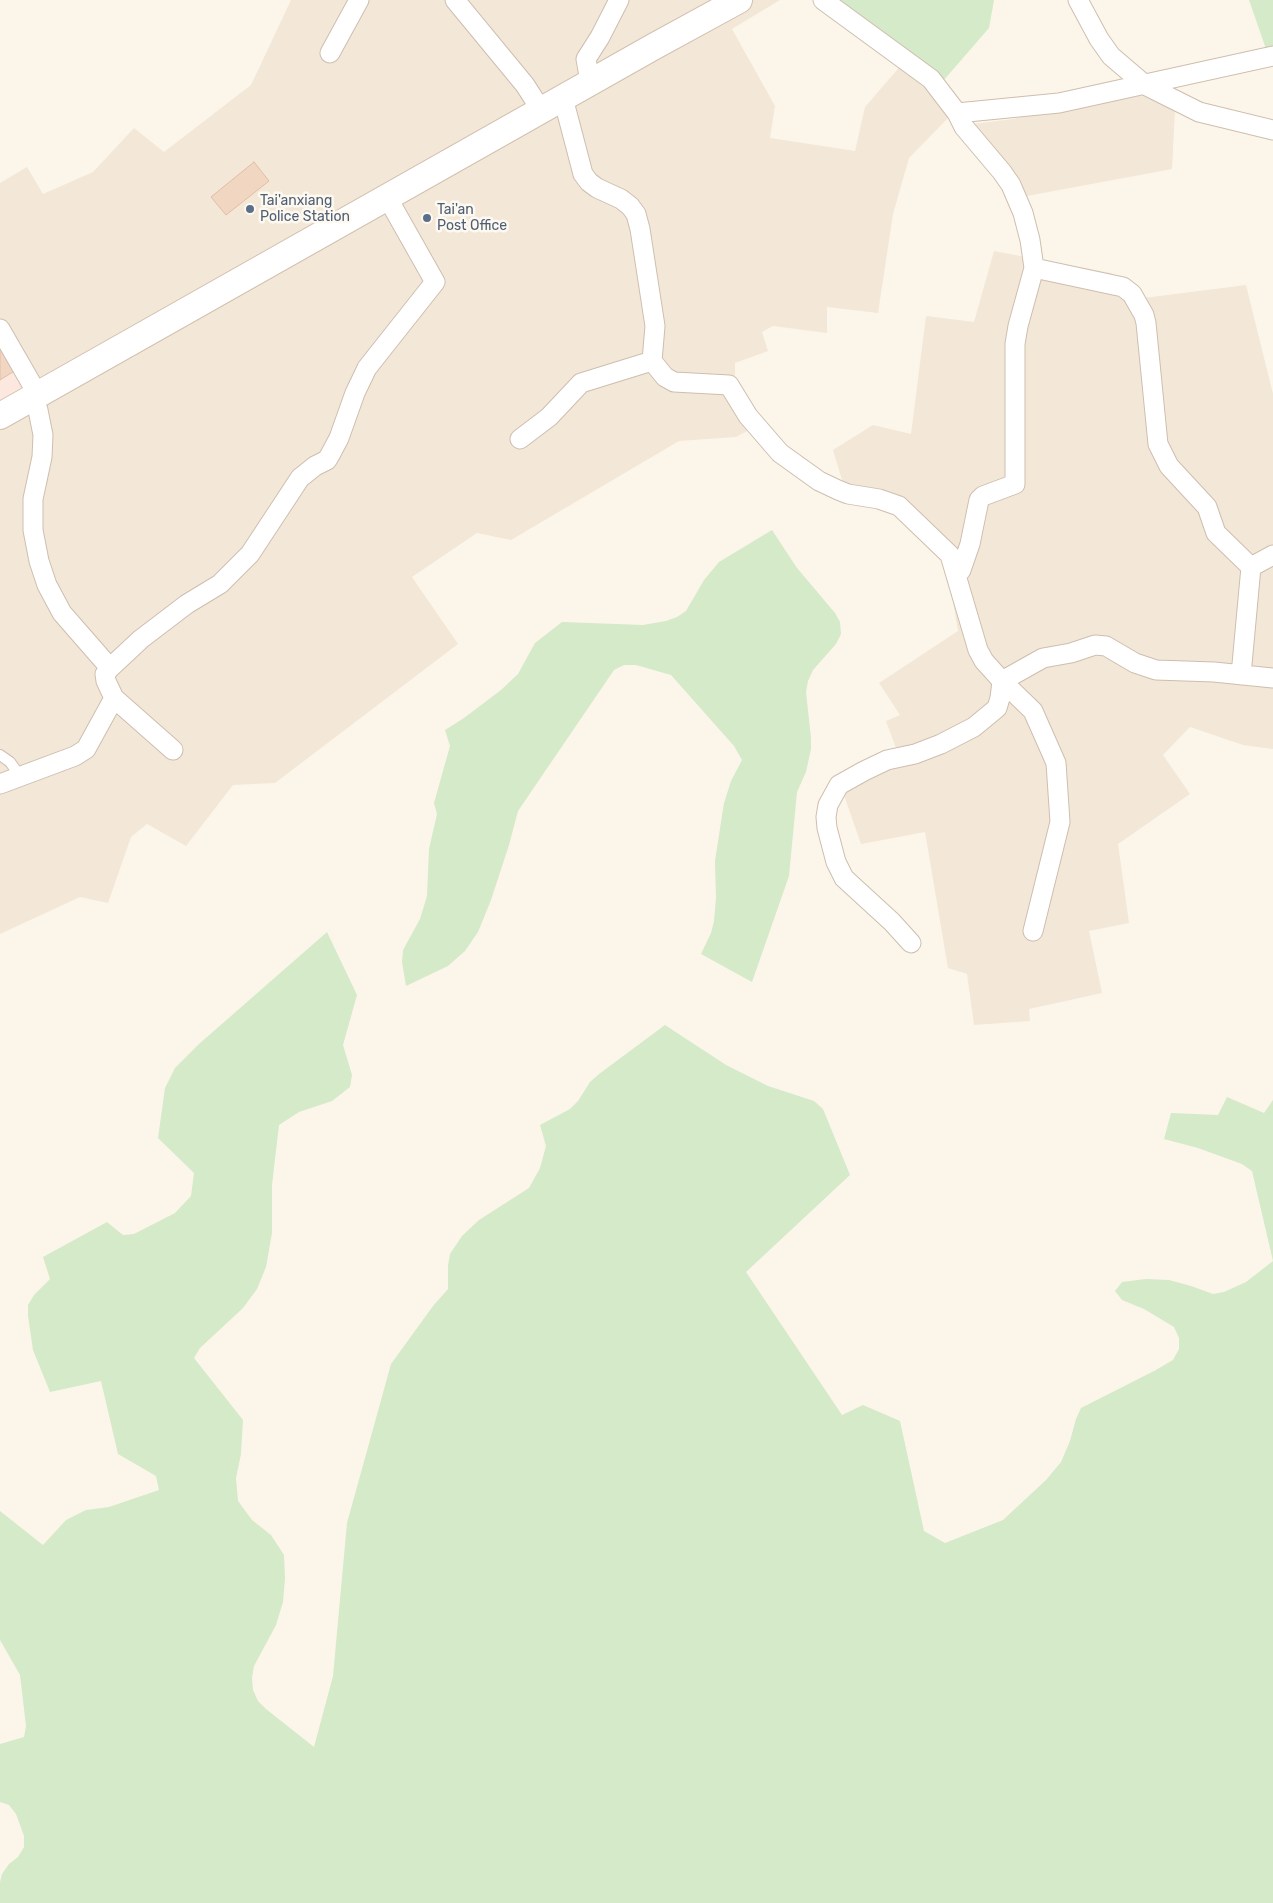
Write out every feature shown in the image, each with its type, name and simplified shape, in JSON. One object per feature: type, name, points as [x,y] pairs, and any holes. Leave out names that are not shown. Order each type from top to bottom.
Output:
[{"type":"main road","points":[[0,416],[590,82],[739,0]]},
{"type":"street","points":[[330,53],[359,0]]},
{"type":"street","points":[[455,0],[525,85],[552,104],[583,174],[589,182],[597,188],[621,199],[636,214],[655,326],[652,361],[665,377],[674,382],[729,385],[748,416],[780,452],[819,481],[838,490],[848,494],[884,500],[899,506],[950,555],[978,650],[984,661],[1002,681],[1033,711],[1056,763],[1060,822],[1033,931]]},
{"type":"street","points":[[590,82],[586,59],[619,0]]},
{"type":"street","points":[[823,0],[931,79],[957,113],[964,127],[1002,172],[1016,196],[1030,240],[1034,268],[1015,344],[1015,484],[983,496],[979,500],[970,544],[961,570],[957,575]]},
{"type":"street","points":[[1078,0],[1099,39],[1111,56],[1145,85],[1198,112],[1273,130]]},
{"type":"street","points":[[957,113],[1060,103],[1273,56]]},
{"type":"street","points":[[173,750],[114,698],[106,681],[105,674],[141,639],[188,604],[220,584],[250,554],[300,478],[315,466],[327,460],[339,438],[367,368],[434,282],[387,197]]},
{"type":"street","points":[[1034,268],[1123,287],[1132,294],[1144,315],[1146,323],[1158,444],[1169,466],[1207,507],[1216,532],[1251,567]]},
{"type":"street","points":[[0,329],[35,396],[43,435],[42,458],[33,499],[32,518],[34,543],[39,561],[47,585],[62,614],[110,668]]},
{"type":"street","points":[[520,439],[549,417],[586,380],[652,361]]},
{"type":"street","points":[[1251,567],[1273,556]]},
{"type":"street","points":[[1241,675],[1251,567]]},
{"type":"street","points":[[1002,681],[1043,658],[1071,653],[1095,644],[1106,646],[1136,663],[1156,670],[1214,672],[1273,678]]},
{"type":"street","points":[[910,943],[892,922],[844,878],[836,862],[829,836],[826,817],[828,805],[839,786],[864,771],[887,760],[915,754],[941,744],[974,727],[997,708],[1002,681]]},
{"type":"street","points":[[0,784],[76,756],[86,749],[114,698]]},
{"type":"lane","points":[[0,755],[10,762],[20,776]]},
{"type":"shaded area","points":[[291,0],[780,0],[732,29],[775,106],[770,138],[855,151],[865,107],[903,63],[932,83],[952,114],[909,158],[893,214],[878,313],[827,307],[827,333],[773,326],[762,332],[768,351],[735,363],[735,379],[760,424],[736,437],[679,441],[511,540],[477,533],[412,577],[458,644],[275,783],[233,785],[186,846],[147,824],[131,837],[108,903],[80,897],[0,934],[0,183],[27,167],[43,194],[93,172],[134,128],[164,152],[251,85]]},
{"type":"shaded area","points":[[1135,93],[1175,109],[1172,169],[1027,196],[973,124],[1013,119]]},
{"type":"shaded area","points":[[994,251],[1111,273],[1144,298],[1246,285],[1273,394],[1273,749],[1243,745],[1190,727],[1163,755],[1190,794],[1118,844],[1129,923],[1089,931],[1102,993],[1029,1009],[1030,1021],[974,1025],[967,974],[948,968],[925,832],[861,844],[838,778],[897,751],[886,721],[900,715],[879,683],[958,631],[947,568],[929,539],[889,510],[849,503],[833,450],[873,425],[911,434],[926,316],[974,322]]},
{"type":"shaded area","points":[[0,339],[28,388],[0,404]]},
{"type":"green space","points":[[837,0],[994,0],[989,28],[943,81]]},
{"type":"green space","points":[[1249,0],[1273,0],[1273,48],[1266,49]]},
{"type":"green space","points":[[772,530],[797,568],[835,613],[840,622],[841,634],[836,644],[813,670],[808,681],[806,692],[811,749],[806,772],[797,792],[789,876],[752,982],[701,954],[711,933],[714,921],[716,898],[715,861],[724,803],[731,781],[742,760],[734,746],[671,675],[636,665],[624,665],[614,670],[518,811],[491,900],[478,932],[465,951],[448,966],[406,986],[402,962],[403,950],[420,919],[427,896],[429,849],[437,814],[434,803],[450,746],[445,730],[501,690],[518,674],[535,643],[562,622],[643,625],[677,617],[686,611],[704,580],[719,562]]},
{"type":"green space","points":[[327,932],[357,995],[343,1045],[352,1075],[350,1087],[332,1101],[299,1112],[279,1125],[272,1185],[272,1233],[266,1267],[257,1289],[243,1308],[200,1348],[194,1358],[243,1420],[241,1454],[236,1478],[238,1501],[252,1520],[271,1535],[284,1555],[283,1602],[276,1625],[254,1666],[253,1690],[258,1701],[314,1747],[333,1676],[347,1523],[391,1364],[433,1306],[448,1289],[450,1254],[462,1236],[479,1220],[529,1188],[540,1168],[546,1146],[540,1125],[570,1109],[578,1101],[590,1082],[599,1074],[665,1025],[726,1065],[768,1086],[814,1101],[823,1109],[850,1175],[746,1272],[842,1415],[863,1405],[900,1421],[924,1531],[945,1543],[1003,1520],[1046,1480],[1061,1462],[1081,1408],[1173,1360],[1179,1349],[1179,1338],[1174,1327],[1144,1309],[1122,1300],[1115,1291],[1122,1282],[1146,1279],[1169,1280],[1213,1294],[1224,1292],[1246,1282],[1273,1261],[1273,1903],[0,1903],[2,1874],[9,1864],[18,1857],[24,1847],[24,1836],[16,1814],[9,1805],[0,1802],[0,1744],[24,1737],[26,1726],[20,1675],[0,1640],[0,1511],[43,1545],[66,1520],[86,1510],[109,1507],[159,1490],[156,1476],[118,1454],[101,1381],[50,1392],[33,1350],[28,1316],[28,1305],[34,1295],[50,1279],[43,1257],[107,1222],[123,1235],[134,1234],[175,1213],[191,1196],[194,1173],[158,1138],[165,1088],[175,1068],[199,1044]]},
{"type":"green space","points":[[1227,1097],[1264,1113],[1273,1100],[1273,1261],[1252,1171],[1242,1164],[1198,1148],[1164,1139],[1171,1113],[1218,1115]]},
{"type":"building","points":[[254,162],[269,181],[226,215],[211,197]]},
{"type":"building","points":[[0,343],[16,370],[0,380]]},
{"type":"place","name":"Tai'anxiang Police Station","points":[[250,209]]},
{"type":"place","name":"Tai'an Post Office","points":[[427,218]]}]
